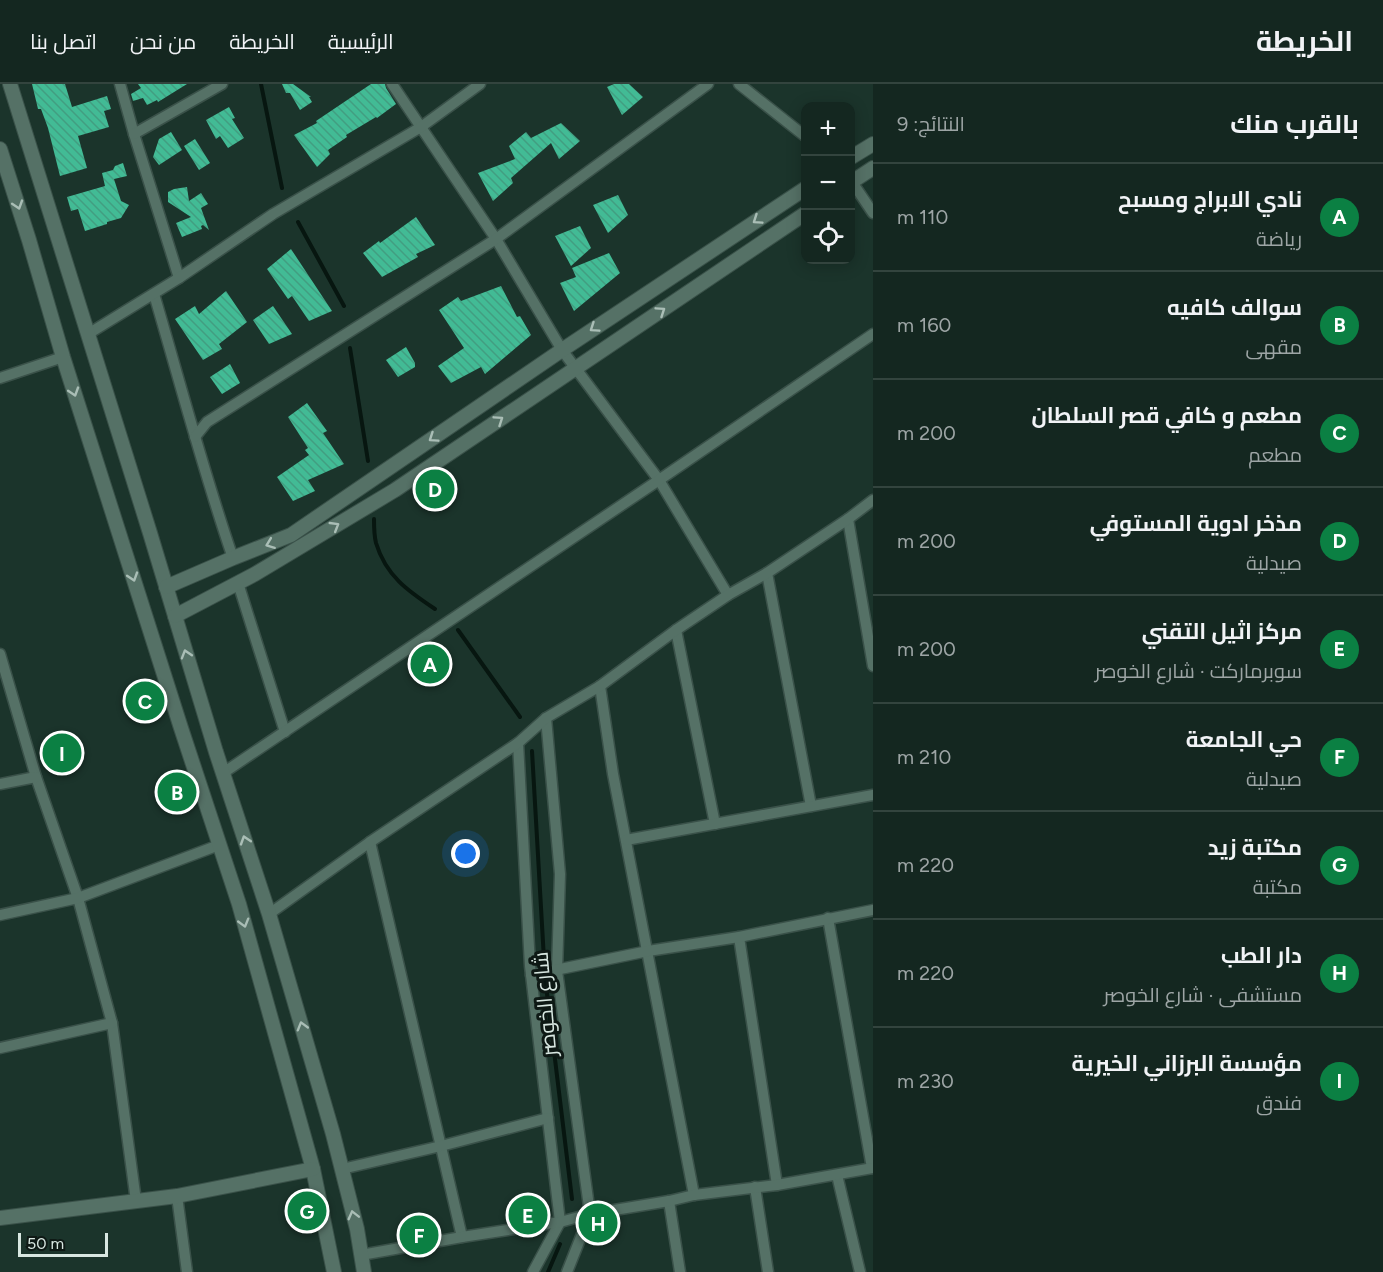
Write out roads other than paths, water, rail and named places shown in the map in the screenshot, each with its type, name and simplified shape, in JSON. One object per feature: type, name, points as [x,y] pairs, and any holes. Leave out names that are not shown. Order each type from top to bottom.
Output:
[{"type":"street","points":[[120,84],[179,278]]},
{"type":"street","points":[[134,134],[222,84]]},
{"type":"street","points":[[392,84],[496,239],[562,350],[659,480],[728,595]]},
{"type":"street","points":[[88,334],[179,278],[273,214],[421,127],[480,84]]},
{"type":"street","points":[[195,436],[207,422],[496,239],[708,84]]},
{"type":"street","points":[[739,84],[801,133]]},
{"type":"street","points":[[7,89],[88,334],[223,773],[269,914],[333,1134],[357,1229],[364,1272]]},
{"type":"street","points":[[853,156],[873,144]]},
{"type":"street","points":[[0,149],[30,240],[63,357],[239,904],[313,1169],[334,1272]]},
{"type":"street","points":[[855,179],[873,168]]},
{"type":"street","points":[[855,188],[873,213]]},
{"type":"street","points":[[166,587],[291,535],[562,350],[801,191]]},
{"type":"street","points":[[175,616],[266,568],[396,490],[801,216]]},
{"type":"street","points":[[154,294],[233,558]]},
{"type":"street","points":[[223,773],[873,334]]},
{"type":"street","points":[[0,378],[63,357]]},
{"type":"street","points":[[269,914],[370,842],[518,743],[546,718],[600,686],[676,630],[728,595],[767,573],[873,500]]},
{"type":"street","points":[[848,519],[873,666]]},
{"type":"street","points":[[767,573],[811,806]]},
{"type":"street","points":[[238,583],[285,732]]},
{"type":"street","points":[[676,630],[715,824]]},
{"type":"street","points":[[0,654],[36,777],[78,898],[112,1023],[136,1201]]},
{"type":"street","points":[[600,686],[613,774],[694,1195]]},
{"type":"street","name":"شارع الخوصر","points":[[546,718],[560,874],[557,971],[590,1214]]},
{"type":"street","points":[[518,743],[531,975],[560,1222],[533,1272]]},
{"type":"street","points":[[0,784],[36,777]]},
{"type":"street","points":[[626,840],[873,795]]},
{"type":"street","points":[[370,842],[462,1237]]},
{"type":"street","points":[[0,915],[78,898],[219,845]]},
{"type":"street","points":[[531,975],[873,910]]},
{"type":"street","points":[[361,1255],[560,1222],[590,1214],[694,1195],[777,1185],[873,1168],[828,918]]},
{"type":"street","points":[[739,937],[777,1185]]},
{"type":"street","points":[[0,1047],[112,1023]]},
{"type":"street","points":[[342,1169],[548,1118]]},
{"type":"street","points":[[0,1218],[177,1196],[313,1169]]},
{"type":"street","points":[[837,1175],[860,1272]]},
{"type":"street","points":[[755,1187],[768,1272]]},
{"type":"street","points":[[177,1196],[187,1272]]},
{"type":"street","points":[[669,1201],[680,1272]]},
{"type":"street","points":[[567,1272],[590,1214]]},
{"type":"waterway","points":[[261,84],[282,188]]},
{"type":"waterway","points":[[298,222],[344,306]]},
{"type":"waterway","points":[[350,348],[368,461]]},
{"type":"waterway","points":[[374,519],[376,543],[380,555],[392,574],[407,589],[435,609]]},
{"type":"waterway","points":[[458,630],[520,717]]},
{"type":"waterway","points":[[532,751],[545,977],[572,1199]]},
{"type":"waterway","points":[[548,1272],[560,1244]]},
{"type":"place","name":"مذخر ادویة المستوفي","points":[[435,489]]},
{"type":"place","name":"نادي الابراج ومسبح","points":[[430,664]]},
{"type":"place","name":"مطعم و كافي قصر السلطان","points":[[145,701]]},
{"type":"place","name":"مؤسسة البرزاني الخيرية","points":[[62,753]]},
{"type":"place","name":"سوالف كافيه","points":[[177,792]]},
{"type":"place","name":"مكتبة زيد","points":[[307,1211]]},
{"type":"place","name":"مركز اثيل التقني","points":[[528,1215]]},
{"type":"place","name":"دار الطب","points":[[598,1223]]},
{"type":"place","name":"حي الجامعة","points":[[419,1235]]}]
